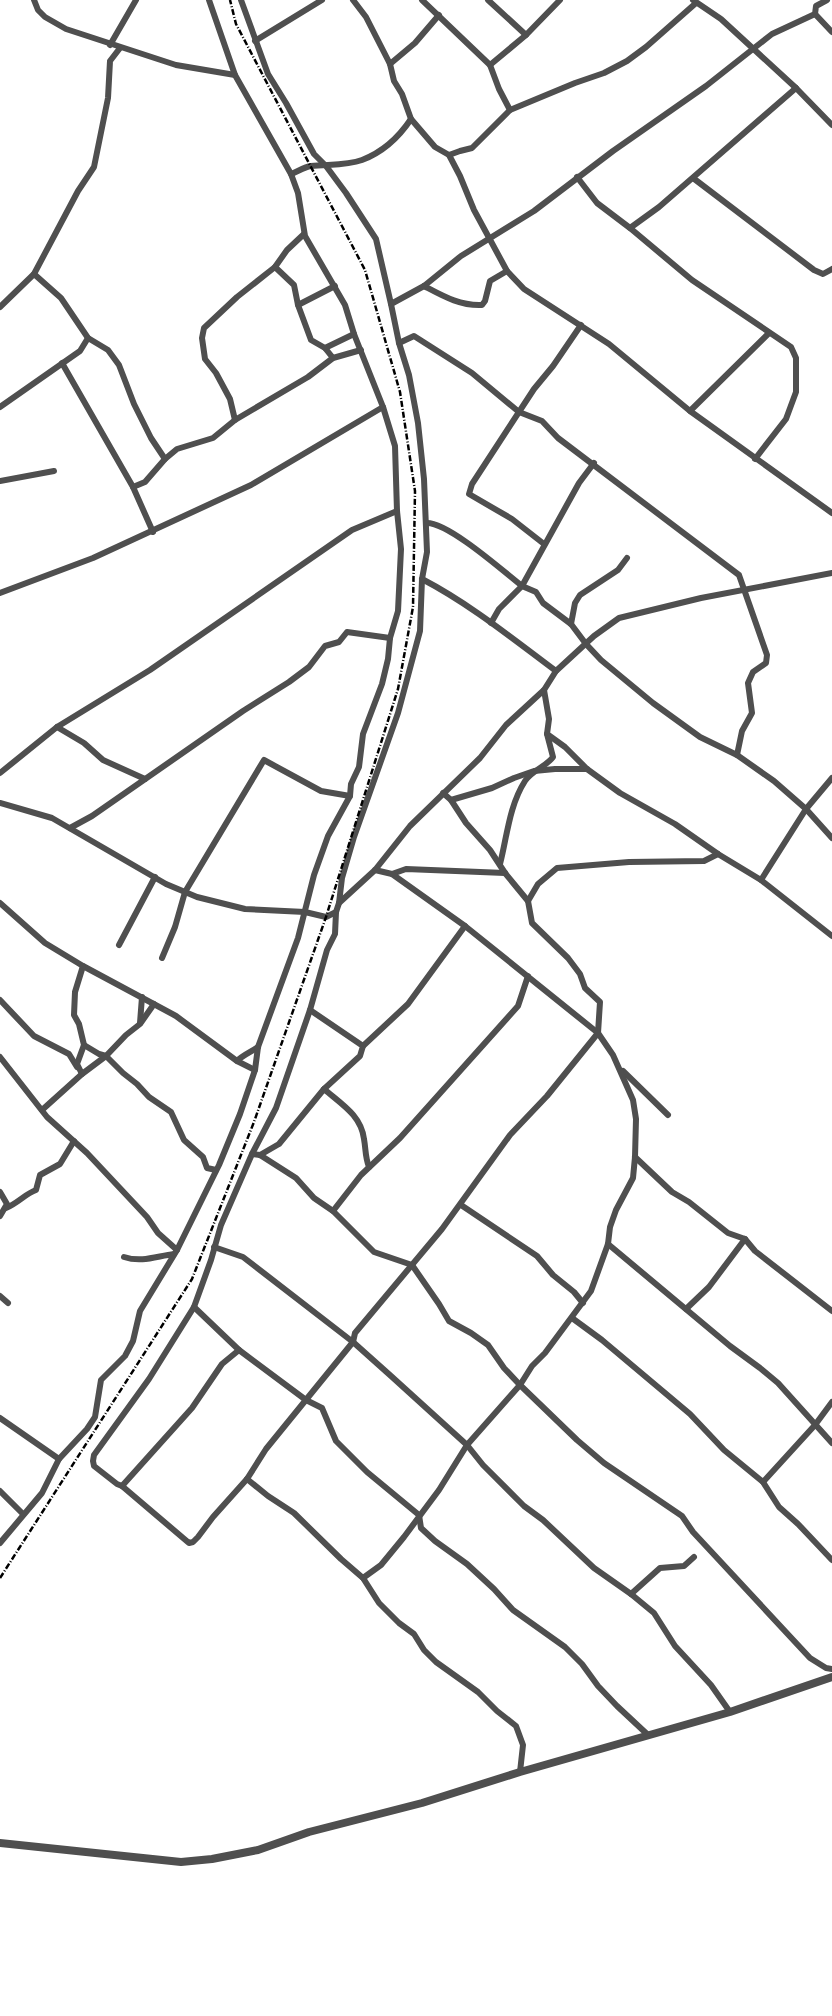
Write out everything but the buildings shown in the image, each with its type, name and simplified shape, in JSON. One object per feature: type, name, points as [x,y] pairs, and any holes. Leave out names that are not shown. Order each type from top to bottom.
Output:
[{"type":"street","points":[[34,0],[38,10],[45,17],[66,29],[176,66],[236,75]]},
{"type":"street","points":[[110,45],[136,0]]},
{"type":"street","points":[[0,1543],[42,1493],[58,1459],[87,1429],[95,1417],[101,1380],[124,1356],[130,1346],[140,1312],[176,1252],[216,1170],[240,1114],[255,1070],[258,1047],[286,971],[305,912],[308,895],[328,836],[350,796],[351,784],[359,767],[363,734],[382,684],[388,659],[390,638],[398,611],[402,549],[397,511],[395,446],[383,407],[354,334],[346,305],[304,234],[298,193],[291,174],[236,75],[208,0]]},
{"type":"street","points":[[241,0],[268,74],[314,154],[326,166],[346,193],[376,239],[399,343],[409,375],[418,423],[427,524],[427,552],[422,580],[420,631],[412,664],[384,757],[354,837],[342,878],[339,903],[336,912],[335,934],[327,950],[310,1010],[276,1108],[252,1154],[214,1247],[211,1260],[194,1307],[149,1379],[94,1455],[94,1466],[117,1484],[122,1486],[189,1543],[193,1542],[198,1537],[213,1517],[247,1479],[266,1449],[353,1342],[356,1333],[461,1205],[510,1135],[547,1096],[598,1033],[600,1002],[585,988],[580,974],[568,958],[532,923],[528,901],[505,873],[490,850],[466,824],[451,800],[443,793]]},
{"type":"street","points":[[255,41],[322,0]]},
{"type":"street","points":[[353,0],[366,16],[390,64],[394,81],[402,94],[411,119],[435,147],[449,156],[460,176],[474,210],[507,271],[524,289],[609,344],[690,411],[832,513]]},
{"type":"street","points":[[422,0],[490,65],[499,89],[510,110]]},
{"type":"street","points":[[488,0],[526,35]]},
{"type":"street","points":[[815,14],[816,6],[827,0]]},
{"type":"street","points":[[490,65],[526,35],[559,1]]},
{"type":"street","points":[[449,156],[460,150],[472,148],[510,110],[575,83],[604,73],[627,61],[646,47],[694,1],[721,19],[796,88],[832,125]]},
{"type":"street","points":[[815,14],[832,32]]},
{"type":"street","points":[[391,304],[424,286],[461,256],[534,210],[577,177],[706,86],[772,34],[815,14]]},
{"type":"street","points":[[390,64],[415,44],[439,15]]},
{"type":"street","points":[[0,307],[34,274],[78,191],[94,167],[108,98],[110,61],[120,48]]},
{"type":"street","points":[[630,228],[659,208],[796,88]]},
{"type":"street","points":[[291,174],[309,166],[326,166],[362,160],[389,145],[402,132],[411,119]]},
{"type":"street","points":[[577,177],[597,203],[630,228],[692,280],[791,347],[796,358],[796,392],[786,419],[755,459]]},
{"type":"street","points":[[693,178],[814,270],[823,274],[832,269]]},
{"type":"street","points":[[235,420],[230,399],[216,373],[205,360],[202,338],[204,328],[237,298],[275,267],[287,250],[304,234]]},
{"type":"street","points":[[275,267],[294,285],[298,305],[312,340],[325,348],[333,358]]},
{"type":"street","points":[[424,286],[447,298],[469,306],[482,305],[485,301],[490,280],[507,271]]},
{"type":"street","points":[[34,274],[61,298],[88,338],[108,350],[119,365],[134,404],[151,438],[165,459]]},
{"type":"street","points":[[298,305],[334,286]]},
{"type":"street","points":[[544,544],[512,519],[469,494],[472,484],[519,412],[581,325]]},
{"type":"street","points":[[690,411],[769,333]]},
{"type":"street","points":[[325,348],[354,334]]},
{"type":"street","points":[[399,343],[414,336],[426,342],[472,373],[519,412],[542,421],[558,438],[739,575],[767,654],[766,663],[752,672],[748,683],[752,713],[742,731],[737,755]]},
{"type":"street","points":[[0,407],[80,351],[88,338]]},
{"type":"street","points":[[132,487],[144,482],[165,459],[177,449],[213,438],[235,420],[308,377],[333,358],[361,350]]},
{"type":"street","points":[[62,363],[132,487],[153,532]]},
{"type":"street","points":[[0,593],[93,558],[153,532],[251,485],[383,407]]},
{"type":"street","points":[[491,623],[499,609],[522,586],[579,483],[594,464]]},
{"type":"street","points":[[0,481],[54,472]]},
{"type":"street","points":[[0,773],[57,727],[150,670],[352,530],[397,511]]},
{"type":"street","points":[[427,524],[435,523],[449,531],[522,586],[536,592],[543,603],[571,624],[586,644],[601,660],[653,703],[700,737],[737,755],[774,780],[806,809],[832,838]]},
{"type":"street","points":[[571,624],[575,603],[580,595],[618,570],[627,558]]},
{"type":"street","points":[[339,903],[375,870],[410,826],[480,758],[506,725],[544,690],[556,671],[586,644],[619,618],[745,589],[832,573]]},
{"type":"street","points":[[422,580],[436,586],[491,623],[556,671]]},
{"type":"street","points":[[70,828],[92,816],[243,711],[290,682],[309,666],[325,646],[339,642],[347,632],[390,638]]},
{"type":"street","points":[[451,800],[492,788],[534,771],[549,762],[553,757],[547,734],[549,719],[544,690]]},
{"type":"street","points":[[57,727],[84,743],[103,760],[145,779]]},
{"type":"street","points":[[547,734],[565,747],[587,769],[620,793],[675,824],[718,854],[761,880],[832,936]]},
{"type":"street","points":[[162,958],[175,926],[185,892],[264,760],[321,791],[350,796]]},
{"type":"street","points":[[500,864],[508,823],[525,782],[534,771],[555,769],[587,769]]},
{"type":"street","points":[[761,880],[806,809],[832,778]]},
{"type":"street","points":[[0,803],[52,818],[155,877],[185,892],[245,909],[305,912],[326,917],[336,912]]},
{"type":"street","points":[[528,901],[538,884],[557,868],[629,862],[704,861],[718,854]]},
{"type":"street","points":[[363,1578],[381,1565],[404,1538],[419,1514],[439,1490],[467,1445],[520,1385],[532,1366],[545,1353],[591,1291],[608,1244],[610,1227],[616,1210],[633,1178],[636,1120],[633,1100],[619,1068],[598,1033],[465,926],[392,874],[375,870]]},
{"type":"street","points":[[392,874],[406,870],[505,873]]},
{"type":"street","points":[[119,945],[155,877]]},
{"type":"street","points":[[0,903],[46,943],[83,966],[176,1016],[237,1061],[255,1070]]},
{"type":"street","points":[[260,1155],[279,1144],[324,1089],[360,1056],[363,1046],[408,1004],[465,926]]},
{"type":"street","points":[[82,1074],[77,1064],[84,1045],[80,1024],[74,1014],[75,992],[83,966]]},
{"type":"street","points":[[333,1211],[346,1192],[369,1167],[400,1138],[518,1006],[528,976]]},
{"type":"street","points":[[140,1024],[142,997]]},
{"type":"street","points":[[0,1000],[34,1036],[69,1054],[82,1074]]},
{"type":"street","points":[[42,1110],[82,1074],[106,1056],[126,1035],[140,1024],[154,1004]]},
{"type":"street","points":[[310,1010],[363,1046]]},
{"type":"street","points":[[84,1045],[99,1054],[106,1056],[149,1097],[171,1112],[184,1140],[203,1157],[207,1168],[216,1170]]},
{"type":"street","points":[[237,1061],[241,1056],[250,1053],[258,1047]]},
{"type":"street","points":[[0,1057],[42,1110],[147,1217],[158,1233],[176,1252]]},
{"type":"street","points":[[619,1068],[668,1115]]},
{"type":"street","points":[[324,1089],[358,1118],[364,1139],[365,1158],[369,1167]]},
{"type":"street","points":[[0,1216],[6,1208],[21,1201],[28,1193],[36,1190],[40,1175],[60,1164],[74,1141]]},
{"type":"street","points":[[257,1145],[260,1155]]},
{"type":"street","points":[[252,1154],[260,1155],[296,1178],[314,1198],[333,1211],[374,1252],[412,1265],[449,1321],[471,1333],[488,1345],[504,1368],[520,1385],[604,1463],[682,1516],[693,1532],[727,1570],[810,1658],[826,1668],[832,1669]]},
{"type":"street","points":[[635,1157],[672,1192],[689,1202],[728,1233],[745,1239],[755,1251],[832,1311]]},
{"type":"street","points":[[0,1192],[6,1200],[6,1208]]},
{"type":"street","points":[[461,1205],[537,1256],[552,1275],[574,1292],[583,1303]]},
{"type":"street","points":[[686,1309],[709,1287],[745,1239]]},
{"type":"street","points":[[608,1244],[778,1383],[832,1443]]},
{"type":"street","points":[[214,1247],[243,1257],[353,1342],[467,1445],[483,1465],[524,1506],[543,1520],[594,1568],[631,1594],[654,1614],[675,1646],[711,1685],[730,1712]]},
{"type":"street","points":[[124,1257],[132,1259],[148,1259],[176,1252]]},
{"type":"street","points":[[0,1296],[8,1303]]},
{"type":"street","points":[[194,1307],[239,1350],[306,1400],[322,1408],[336,1441],[368,1472],[419,1514],[421,1528],[435,1541],[467,1564],[494,1589],[513,1610],[565,1647],[582,1664],[598,1686],[647,1734]]},
{"type":"street","points":[[572,1318],[602,1340],[690,1414],[724,1450],[763,1482],[779,1507],[798,1524],[832,1560]]},
{"type":"street","points":[[122,1486],[192,1408],[222,1364],[239,1350]]},
{"type":"street","points":[[763,1482],[815,1425],[832,1402]]},
{"type":"street","points":[[0,1418],[58,1459]]},
{"type":"street","points":[[247,1479],[268,1496],[294,1513],[341,1560],[363,1578],[379,1603],[399,1623],[414,1634],[424,1650],[436,1662],[478,1692],[497,1711],[516,1726],[523,1745],[520,1772]]},
{"type":"street","points":[[0,1491],[23,1514]]},
{"type":"street","points":[[631,1594],[660,1568],[684,1566],[694,1557]]},
{"type":"street","points":[[0,1843],[181,1862],[212,1859],[258,1850],[309,1832],[422,1803],[647,1734],[730,1712],[832,1677]]},
{"type":"railway","points":[[0,1578],[192,1279],[254,1122],[326,917],[398,689],[413,607],[415,491],[400,392],[365,270],[236,24],[230,0]]}]
